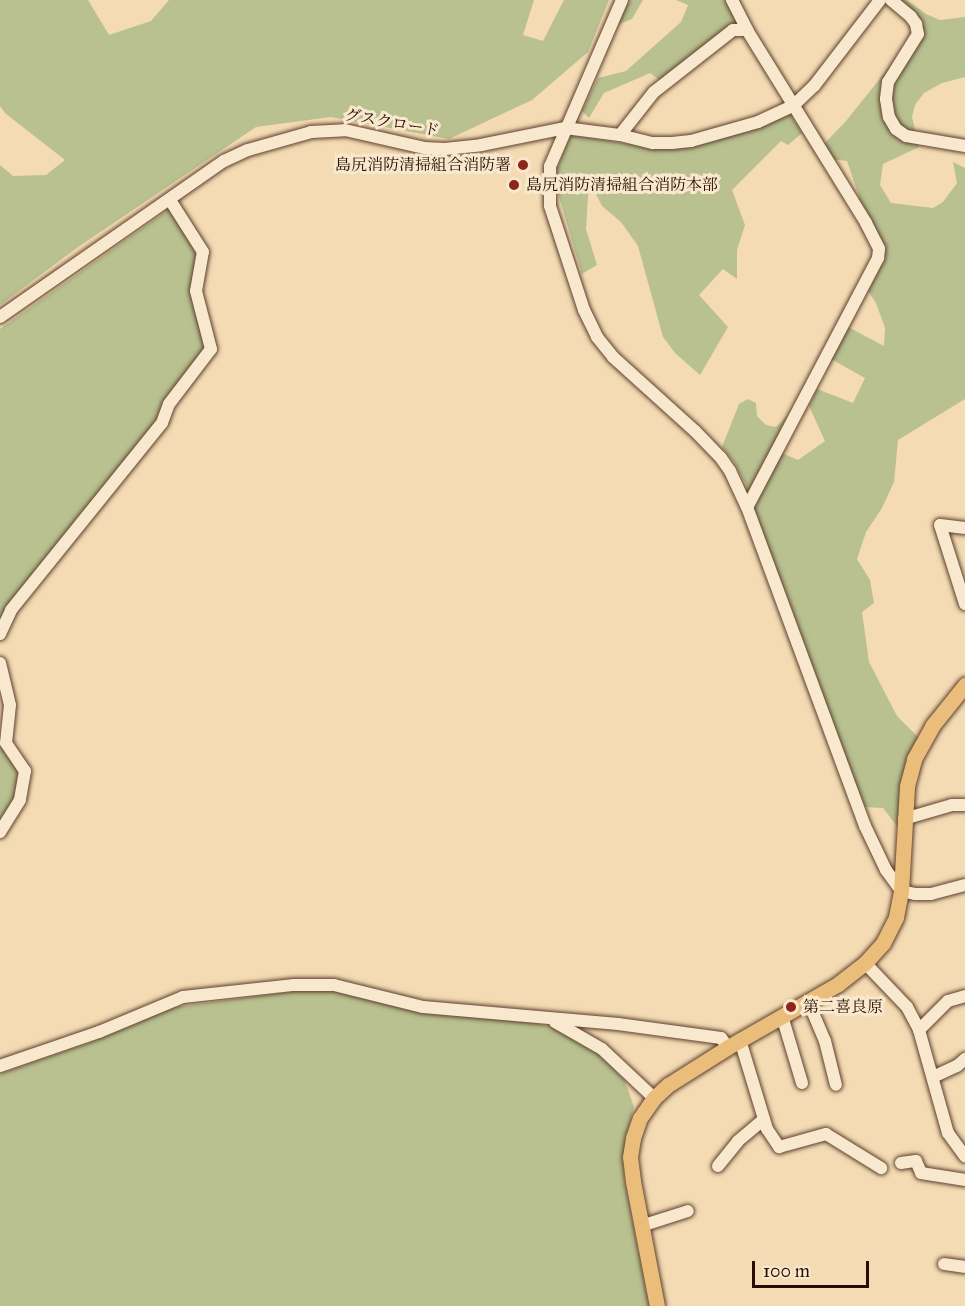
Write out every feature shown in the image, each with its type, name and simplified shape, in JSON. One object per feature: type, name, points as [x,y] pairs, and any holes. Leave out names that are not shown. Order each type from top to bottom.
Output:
[{"type":"main road","points":[[657,1306],[630,1157],[633,1138],[640,1118],[654,1098],[668,1085],[734,1043],[838,984],[865,963],[889,933],[901,891],[907,786],[918,751],[932,726],[965,685]]},
{"type":"street","points":[[622,0],[550,166],[548,186],[550,206],[569,269],[593,328],[613,357],[722,458],[747,507],[865,826],[886,870],[901,891],[931,894],[965,885]]},
{"type":"street","points":[[732,0],[747,30],[866,223],[879,249],[878,258],[747,507]]},
{"type":"street","name":"グスクロード","points":[[0,317],[82,257],[236,154],[311,132],[345,130],[424,148],[445,149],[481,145],[565,128],[620,135],[653,143],[691,141],[758,122],[793,106],[814,86],[880,0]]},
{"type":"street","points":[[891,0],[913,20],[918,34],[888,82],[886,99],[890,117],[896,129],[906,136],[965,147]]},
{"type":"street","points":[[620,135],[654,92],[733,30],[747,30]]},
{"type":"street","points":[[0,634],[11,610],[162,423],[170,404],[212,349],[212,341],[201,317],[196,291],[203,252],[170,200]]},
{"type":"street","points":[[965,528],[940,525],[965,604]]},
{"type":"street","points":[[0,663],[10,705],[6,743],[25,771],[20,800],[0,832]]},
{"type":"street","points":[[904,819],[958,805],[965,817]]},
{"type":"street","points":[[865,963],[907,1007],[919,1030],[948,1133],[965,1156]]},
{"type":"street","points":[[0,1066],[99,1032],[183,997],[294,985],[334,985],[423,1007],[618,1024],[721,1038],[734,1043],[767,1129],[779,1147],[826,1134],[881,1168]]},
{"type":"street","points":[[919,1030],[948,1001],[965,996]]},
{"type":"street","points":[[808,1001],[825,1041],[836,1085]]},
{"type":"street","points":[[782,1016],[802,1083]]},
{"type":"street","points":[[552,1020],[602,1049],[654,1098]]},
{"type":"street","points":[[933,1077],[957,1066],[965,1059]]},
{"type":"street","points":[[718,1166],[738,1141],[764,1119]]},
{"type":"street","points":[[902,1163],[916,1161],[921,1173],[965,1180]]},
{"type":"street","points":[[641,1226],[688,1211]]},
{"type":"street","points":[[944,1264],[965,1267]]},
{"type":"green space","points":[[0,0],[88,0],[109,35],[151,21],[169,0],[534,0],[523,35],[543,41],[564,0],[609,0],[588,52],[532,100],[449,139],[331,117],[256,127],[78,247],[0,305],[0,165],[13,176],[46,175],[65,160],[5,113],[0,106]]},
{"type":"green space","points":[[629,0],[643,0],[632,19],[617,25]]},
{"type":"green space","points":[[676,0],[727,0],[738,24],[661,81],[650,73],[604,93],[589,118],[582,111],[598,78],[626,71],[681,22],[688,5]]},
{"type":"green space","points":[[897,0],[907,0],[926,14],[940,20],[965,17],[965,77],[942,83],[924,93],[915,105],[912,117],[916,134],[900,129],[890,106],[894,78],[920,40]]},
{"type":"green space","points":[[915,35],[889,75],[885,117],[916,141],[919,147],[883,164],[880,185],[891,203],[933,208],[943,202],[957,183],[953,162],[965,168],[965,399],[898,440],[894,482],[882,508],[866,532],[857,559],[870,580],[874,603],[862,612],[869,662],[897,716],[918,737],[900,830],[883,808],[862,807],[787,596],[752,507],[782,453],[798,460],[825,441],[809,406],[817,389],[853,403],[865,378],[831,359],[848,327],[884,346],[885,328],[876,303],[868,291],[884,260],[877,236],[860,209],[859,196],[847,161],[830,159],[822,146],[846,121]]},
{"type":"green space","points":[[790,114],[802,133],[788,145],[781,141],[732,190],[745,225],[737,250],[737,279],[723,269],[699,295],[728,327],[700,375],[675,353],[663,337],[638,246],[621,222],[602,206],[589,180],[586,229],[597,265],[582,274],[559,197],[557,169],[571,135],[660,149]]},
{"type":"green space","points":[[171,208],[199,252],[192,278],[196,313],[210,347],[161,416],[0,618],[0,329]]},
{"type":"green space","points":[[748,399],[756,403],[757,416],[766,425],[776,427],[790,413],[749,490],[734,462],[722,447],[739,404]]},
{"type":"green space","points":[[0,743],[15,763],[20,781],[13,803],[0,822]]},
{"type":"green space","points":[[318,988],[429,1013],[534,1023],[560,1029],[599,1055],[625,1081],[634,1107],[626,1137],[623,1162],[625,1184],[649,1306],[0,1306],[0,1074],[91,1042],[167,1008]]},
{"type":"place","name":"島尻消防清掃組合消防署","points":[[523,165]]},
{"type":"place","name":"島尻消防清掃組合消防本部","points":[[514,185]]},
{"type":"place","name":"第二喜良原","points":[[791,1007]]}]
